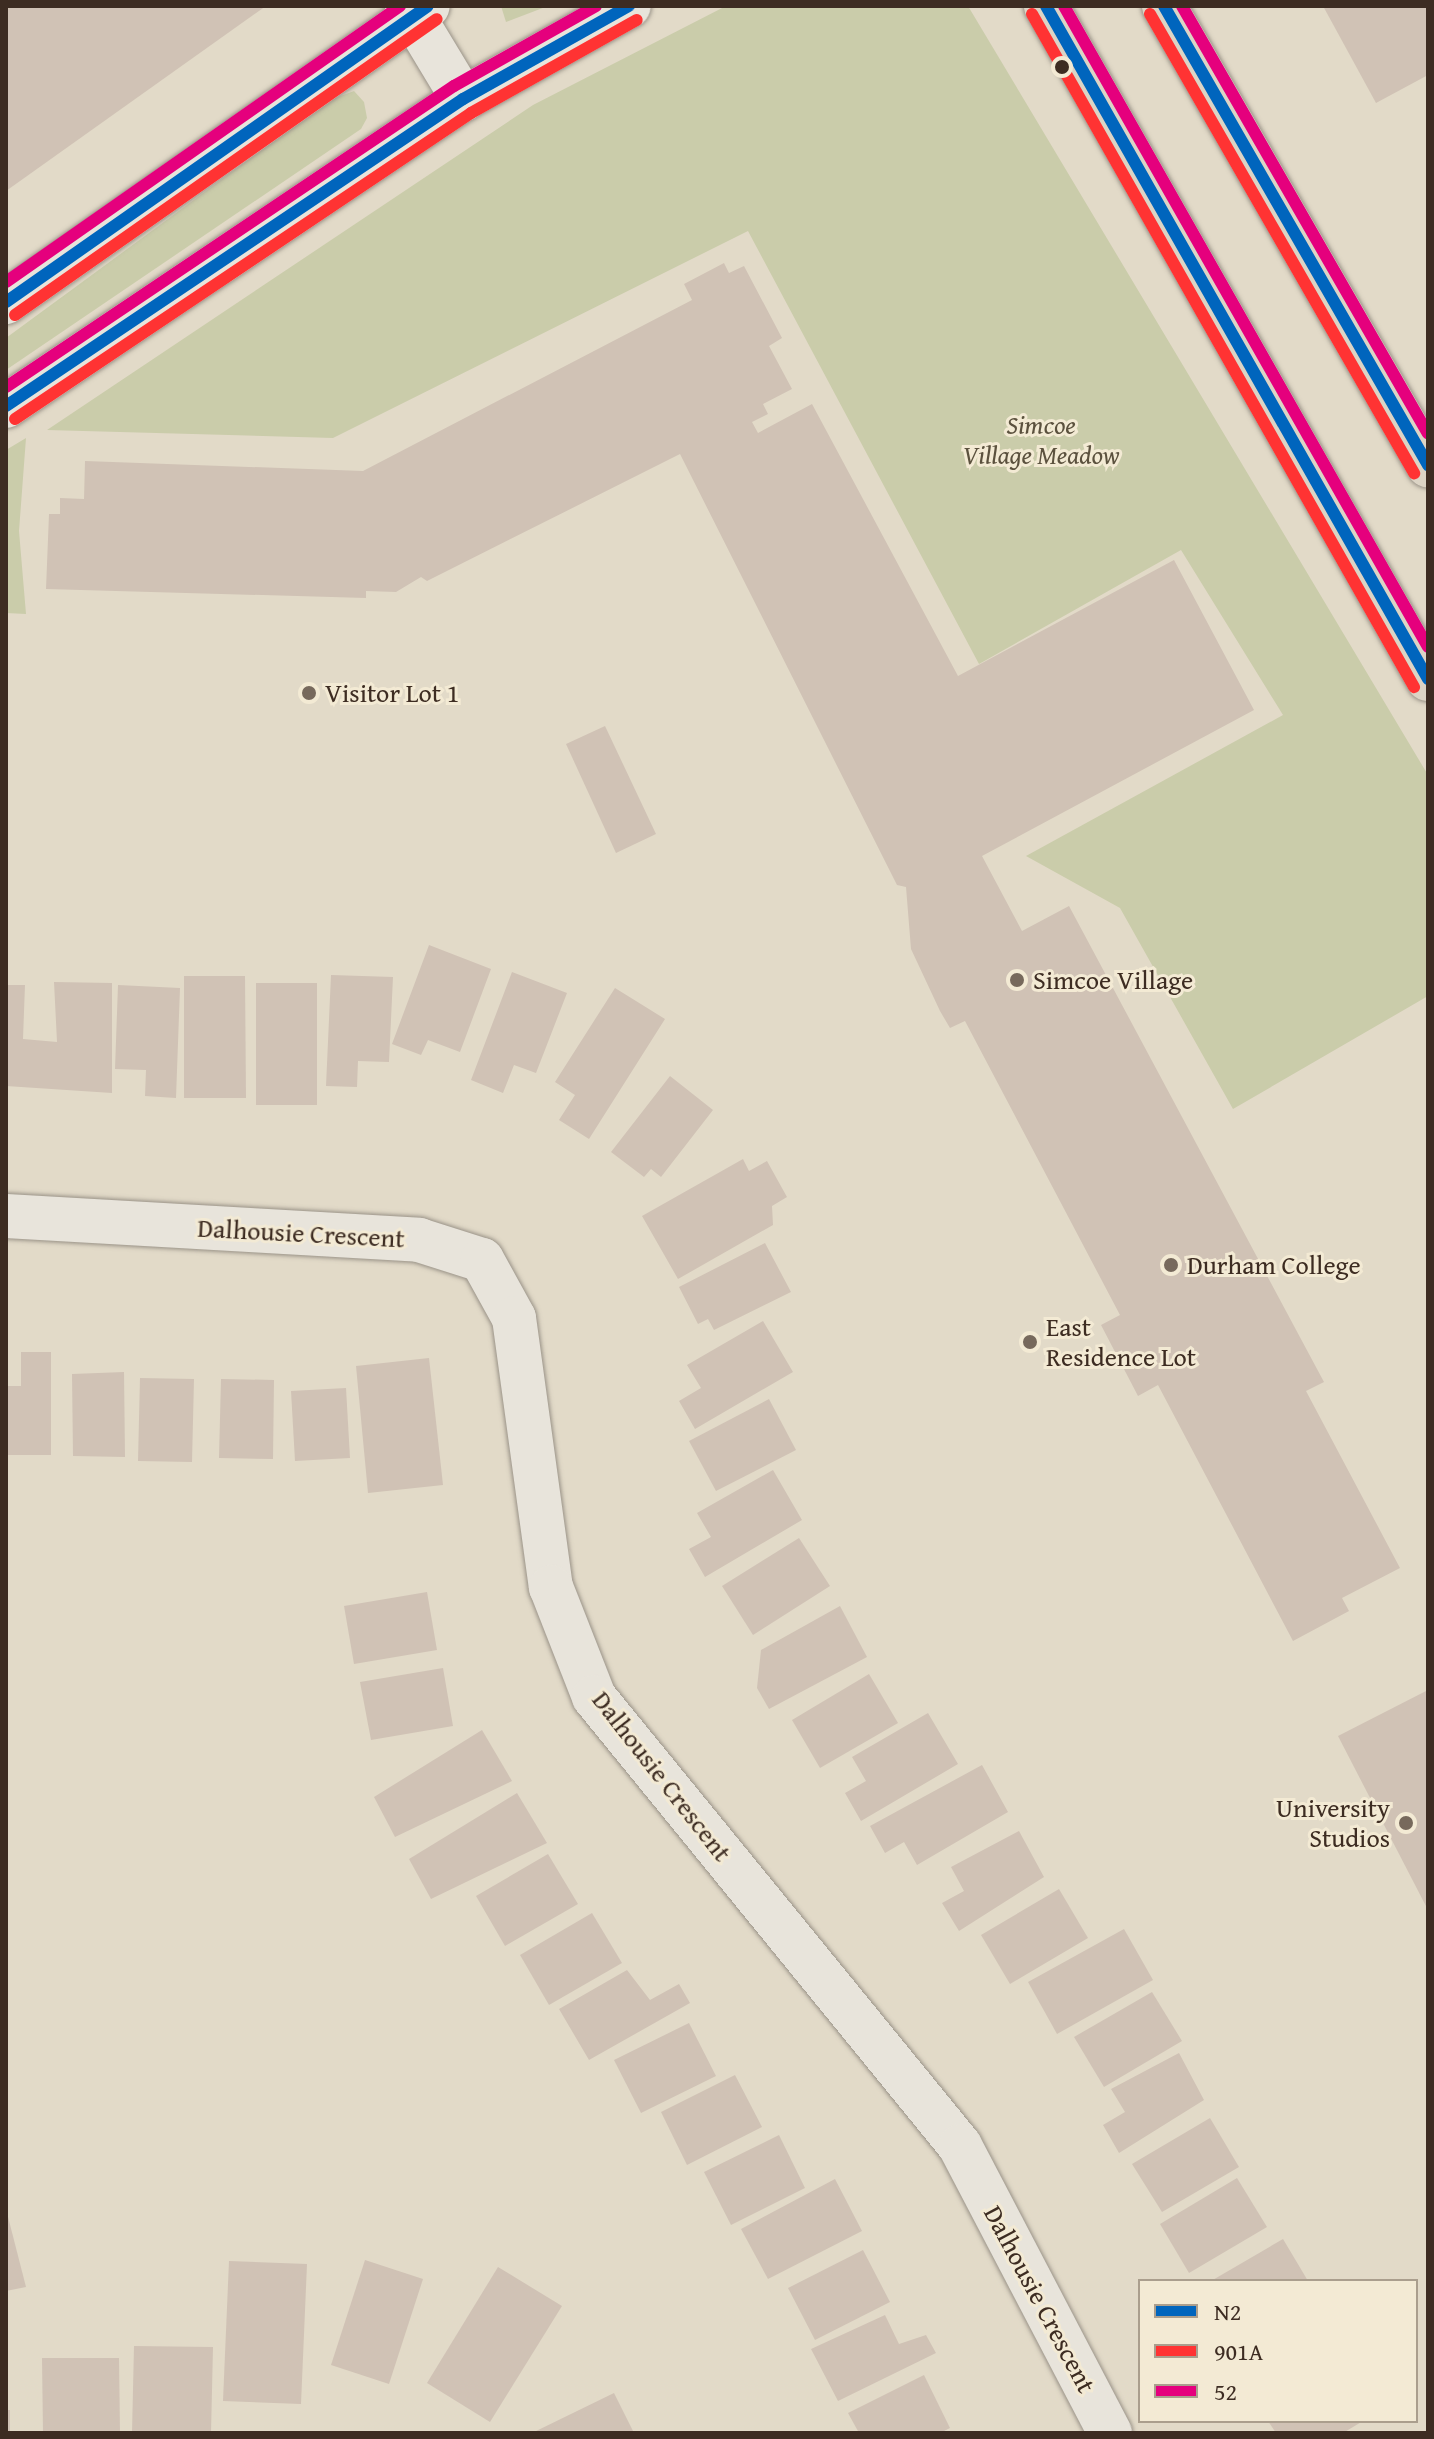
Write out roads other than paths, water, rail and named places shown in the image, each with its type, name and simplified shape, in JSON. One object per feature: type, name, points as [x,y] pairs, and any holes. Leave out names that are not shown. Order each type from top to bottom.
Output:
[{"type":"main road","points":[[1046,6],[1428,679]]},
{"type":"main road","points":[[1164,6],[1428,465]]},
{"type":"street","points":[[6,406],[463,99],[629,6]]},
{"type":"street","points":[[6,302],[416,9],[463,99]]},
{"type":"street","name":"Dalhousie Crescent","points":[[6,1216],[419,1240],[482,1260],[514,1318],[551,1587],[594,1697],[960,2146],[1110,2433]]},
{"type":"place","name":"Visitor Lot 1","points":[[309,693]]},
{"type":"place","name":"Simcoe Village","points":[[1017,980]]},
{"type":"place","name":"Durham College","points":[[1171,1265]]},
{"type":"place","name":"East Residence Lot","points":[[1030,1342]]},
{"type":"place","name":"University Studios","points":[[1406,1823]]},
{"type":"park label","name":"Simcoe Village Meadow","points":[[1041,440]]}]
